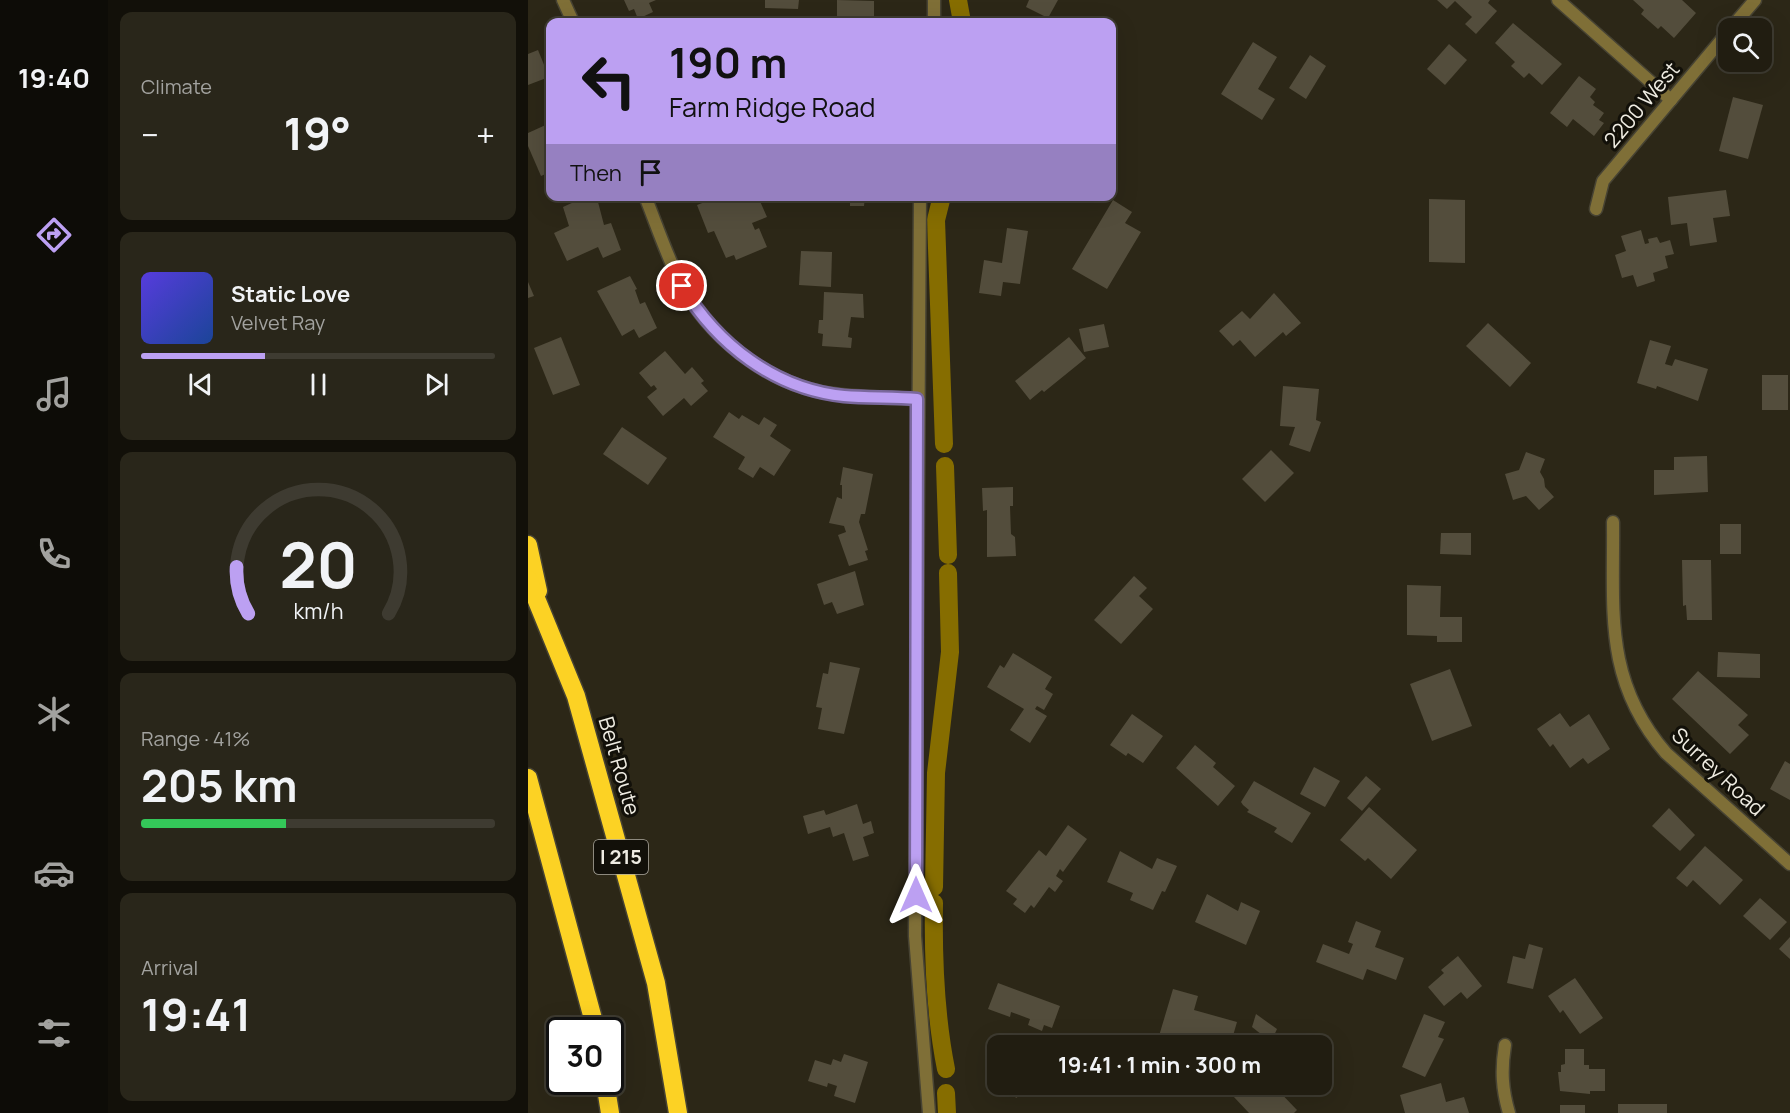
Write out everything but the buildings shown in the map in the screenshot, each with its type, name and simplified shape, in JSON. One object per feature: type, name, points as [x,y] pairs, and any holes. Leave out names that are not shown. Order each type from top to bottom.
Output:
[{"type":"highway","points":[[528,545],[542,607]]},
{"type":"highway","name":"Belt Route","points":[[528,579],[542,607],[576,696],[656,983],[678,1113]]},
{"type":"highway","points":[[528,778],[592,1017]]},
{"type":"highway","points":[[607,1095],[610,1113]]},
{"type":"street","points":[[563,0],[571,18]]},
{"type":"street","points":[[934,0],[934,18]]},
{"type":"street","points":[[1558,0],[1671,100]]},
{"type":"street","points":[[1740,18],[1755,0]]},
{"type":"street","name":"2200 West","points":[[1596,208],[1603,181],[1718,44]]},
{"type":"street","points":[[647,201],[682,286],[711,327],[737,351],[773,375],[819,392],[843,396],[917,399]]},
{"type":"street","points":[[920,201],[915,936],[928,1113]]},
{"type":"street","name":"Surrey Road","points":[[1613,522],[1613,623],[1624,684],[1636,711],[1649,734],[1666,753],[1790,864]]},
{"type":"street","points":[[1505,1046],[1501,1067],[1503,1090],[1509,1113]]},
{"type":"waterway","points":[[958,0],[961,18]]},
{"type":"waterway","points":[[941,201],[936,220],[944,444]]},
{"type":"waterway","points":[[945,466],[948,555]]},
{"type":"waterway","points":[[934,887],[936,773],[950,652],[948,573]]},
{"type":"waterway","points":[[934,903],[939,1028],[946,1069]]},
{"type":"waterway","points":[[946,1093],[947,1113]]},
{"type":"route","points":[[682,286],[694,306],[730,346],[773,375],[819,392],[843,396],[917,399],[916,895]]}]
